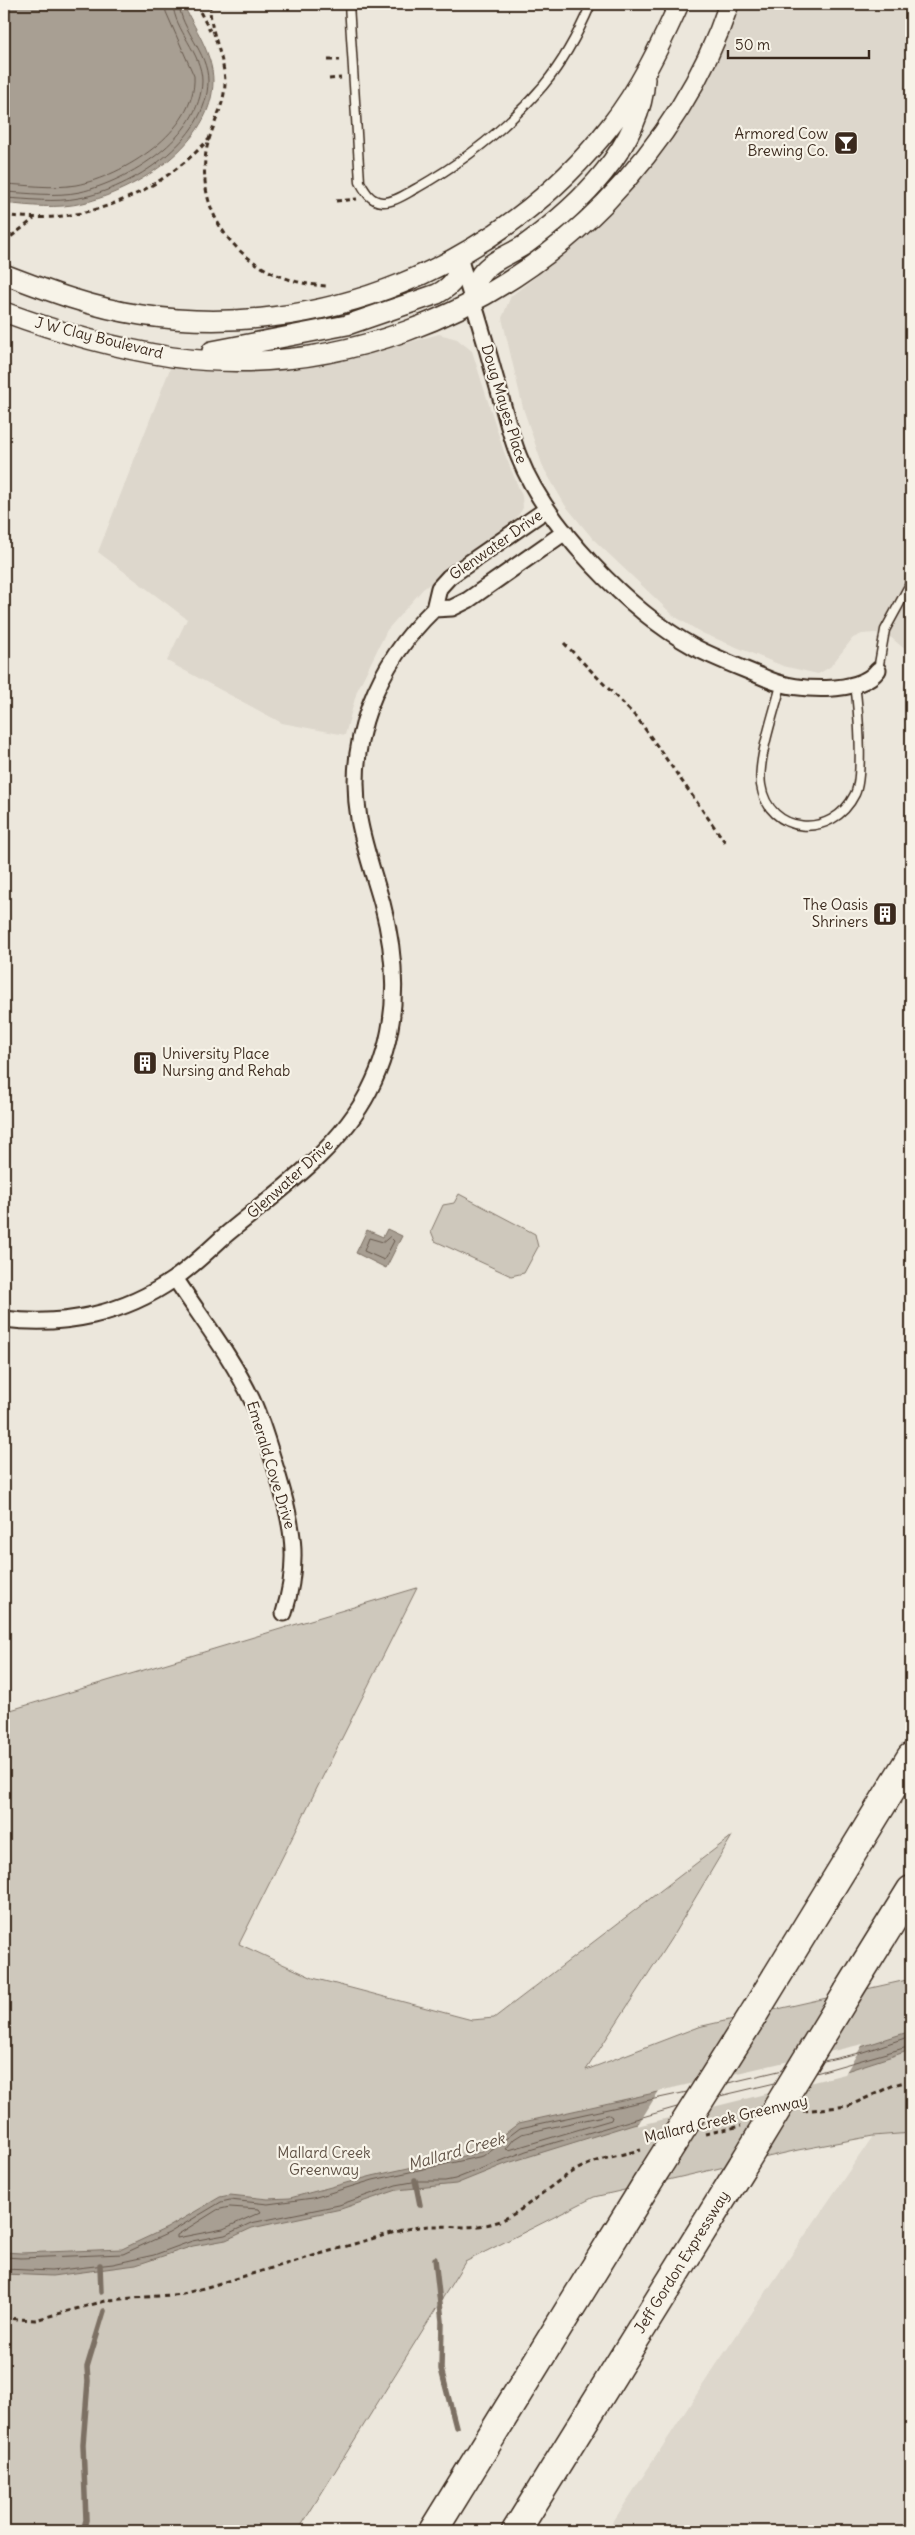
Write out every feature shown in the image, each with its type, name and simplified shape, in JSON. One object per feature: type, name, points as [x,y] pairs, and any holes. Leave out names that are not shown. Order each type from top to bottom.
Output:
[{"type":"highway","points":[[433,2531],[911,1757]]},
{"type":"highway","name":"Jeff Gordon Expressway","points":[[516,2531],[911,1890]]},
{"type":"street","name":"J W Clay Boulevard","points":[[4,274],[50,292],[120,311],[195,320],[240,320],[298,314],[346,303],[415,278],[459,256],[509,225],[564,178],[613,123],[645,75],[679,4]]},
{"type":"street","name":"J W Clay Boulevard","points":[[4,312],[66,333],[121,347],[192,359],[249,360],[335,351],[398,335],[474,303],[522,273],[564,241],[590,218],[644,159],[681,106],[705,63],[729,4]]},
{"type":"street","points":[[474,303],[478,282],[484,270],[524,245],[553,223],[590,188],[611,161],[639,112],[645,75]]},
{"type":"street","points":[[192,359],[216,350],[346,325],[437,294],[450,287],[455,280],[459,269],[459,256]]},
{"type":"street","name":"Doug Mayes Place","points":[[459,256],[519,457],[547,509],[564,532],[611,582],[673,634],[715,658],[781,685],[821,688],[855,684],[871,678],[878,670]]},
{"type":"street","name":"Glenwater Drive","points":[[4,1319],[54,1321],[103,1313],[132,1302],[175,1278],[329,1146],[362,1103],[377,1073],[391,1026],[395,984],[387,922],[359,821],[356,791],[358,759],[364,722],[385,669],[408,637],[434,609],[439,588],[449,577],[547,509]]},
{"type":"street","name":"Glenwater Drive","points":[[434,609],[452,608],[468,600],[564,532]]},
{"type":"street","name":"Emerald Cove Drive","points":[[175,1278],[238,1373],[253,1401],[263,1428],[289,1513],[294,1542],[293,1577],[284,1613]]},
{"type":"lane","points":[[349,4],[360,182],[366,195],[381,202],[399,198],[454,168],[495,135],[544,85],[581,27],[591,4]]},
{"type":"lane","points":[[878,670],[885,630],[909,586],[911,577]]},
{"type":"lane","points":[[781,685],[762,763],[761,787],[768,802],[778,814],[793,823],[812,826],[835,819],[846,809],[856,792],[859,778],[855,684]]},
{"type":"path","points":[[196,4],[214,38]]},
{"type":"path","points":[[210,4],[210,22],[222,63],[225,83],[222,103],[209,138],[205,164],[207,190],[212,213],[223,232],[248,258],[274,274],[314,286],[331,286]]},
{"type":"path","points":[[4,214],[34,218],[94,210],[142,192],[174,171],[209,138]]},
{"type":"path","points":[[336,202],[354,200],[366,195]]},
{"type":"path","points":[[4,242],[34,218]]},
{"type":"path","points":[[564,643],[638,719],[724,842]]},
{"type":"path","name":"Mallard Creek Greenway","points":[[800,2112],[849,2106],[894,2085],[911,2080]]},
{"type":"path","name":"Mallard Creek Greenway","points":[[703,2135],[742,2126]]},
{"type":"path","name":"Mallard Creek Greenway","points":[[4,2318],[35,2320],[109,2300],[183,2294],[402,2230],[431,2226],[464,2228],[487,2225],[517,2212],[563,2177],[580,2168],[607,2158],[646,2149]]},
{"type":"shaded area","points":[[738,4],[911,4],[911,646],[907,651],[888,635],[862,634],[853,638],[830,667],[818,674],[783,666],[702,633],[674,616],[593,539],[565,505],[543,467],[523,408],[502,318],[511,296],[569,251],[599,224],[620,203],[663,150],[698,96],[724,42]]},
{"type":"shaded area","points":[[439,334],[457,339],[472,351],[504,452],[522,496],[523,508],[513,523],[423,589],[387,630],[357,691],[345,735],[282,723],[167,661],[187,619],[98,552],[171,366],[232,371],[286,369],[342,361]]},
{"type":"shaded area","points":[[911,2133],[911,2531],[607,2531],[710,2374],[873,2136]]},
{"type":"green space","points":[[459,1194],[535,1234],[538,1247],[524,1273],[511,1276],[435,1241],[431,1231],[443,1205],[454,1203]]},
{"type":"green space","name":"Mallard Creek Greenway","points":[[417,1588],[239,1944],[313,1978],[472,2020],[494,2018],[732,1836],[672,1937],[586,2070],[698,2027],[911,1979],[911,2133],[873,2136],[798,2150],[594,2197],[465,2262],[298,2531],[4,2531],[4,1712]]},
{"type":"water","points":[[4,4],[183,4],[202,41],[212,71],[213,81],[210,104],[200,124],[186,143],[168,160],[148,175],[104,197],[64,206],[33,206],[4,203]]},
{"type":"water","points":[[387,1229],[402,1236],[386,1268],[356,1253],[367,1230],[383,1237]]},
{"type":"water","points":[[911,2031],[911,2050],[843,2072],[633,2124],[508,2163],[456,2184],[397,2190],[341,2209],[252,2228],[226,2240],[193,2246],[136,2265],[52,2276],[4,2274],[4,2252],[122,2249],[167,2228],[220,2197],[230,2195],[268,2199],[290,2198],[372,2176],[481,2152],[519,2123],[861,2047]]},
{"type":"pier","points":[[863,2044],[845,2074],[637,2126],[659,2091]]},
{"type":"waterway","name":"Mallard Creek","points":[[415,2180],[420,2205]]},
{"type":"waterway","points":[[435,2259],[442,2321],[441,2369],[456,2427]]},
{"type":"waterway","points":[[100,2265],[101,2292]]},
{"type":"waterway","points":[[83,2531],[86,2520],[83,2444],[88,2381],[87,2367],[104,2311]]},
{"type":"place","name":"Armored Cow Brewing Co.","points":[[846,143]]},
{"type":"place","name":"The Oasis Shriners","points":[[885,914]]},
{"type":"place","name":"University Place Nursing and Rehab","points":[[145,1063]]}]
